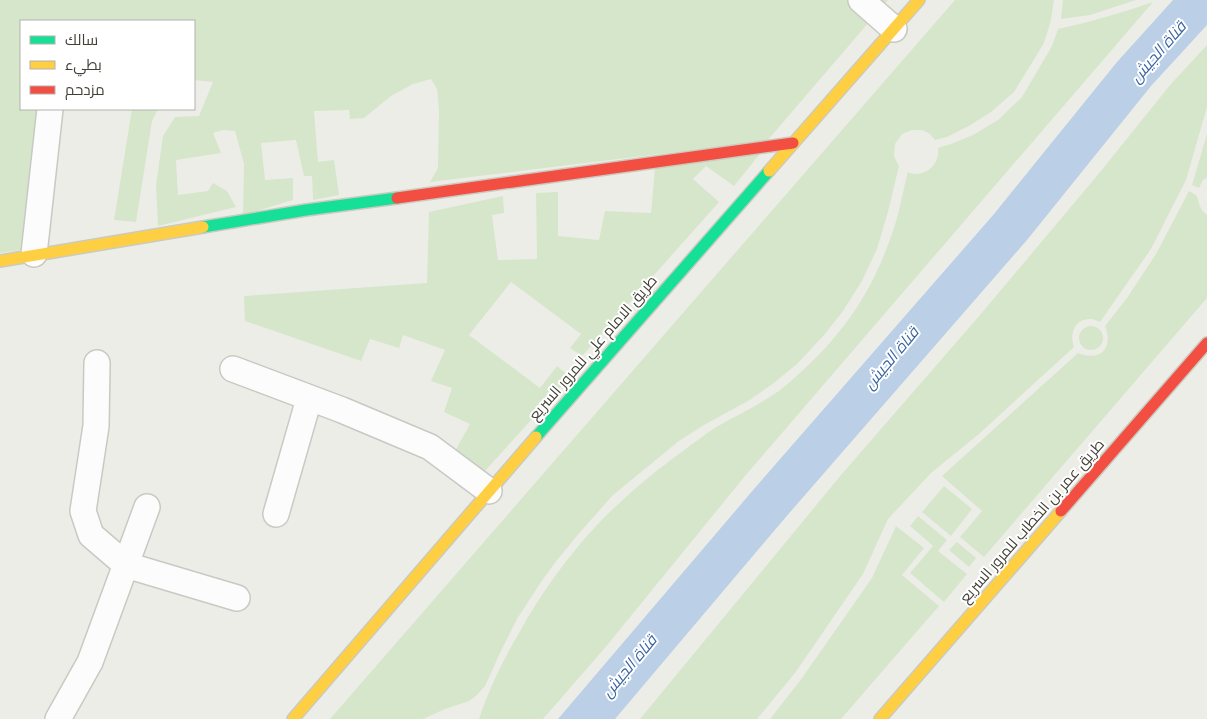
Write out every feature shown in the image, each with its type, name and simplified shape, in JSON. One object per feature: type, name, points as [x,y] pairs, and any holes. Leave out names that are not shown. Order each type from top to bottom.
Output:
[{"type":"main road","name":"طريق الامام علي للمرور السريع","points":[[293,719],[489,491],[919,0]]},
{"type":"main road","points":[[0,261],[306,210],[792,143]]},
{"type":"main road","name":"طريق عمر بن الخطاب للمرور السريع","points":[[880,719],[1207,343]]},
{"type":"street","points":[[861,0],[894,29]]},
{"type":"street","points":[[34,254],[50,110]]},
{"type":"street","points":[[97,363],[96,426],[82,511],[91,535],[126,565],[237,598]]},
{"type":"street","points":[[233,369],[342,410],[430,447],[489,491]]},
{"type":"street","points":[[276,514],[309,399]]},
{"type":"street","points":[[58,719],[90,662],[147,507]]},
{"type":"green space","points":[[0,0],[888,0],[767,141],[430,182],[438,168],[439,109],[437,89],[431,79],[413,84],[391,96],[364,118],[350,119],[349,110],[314,111],[318,162],[334,160],[339,195],[313,200],[312,176],[304,176],[296,140],[261,143],[265,180],[293,178],[293,200],[243,215],[244,164],[235,131],[223,130],[213,133],[221,153],[176,160],[178,195],[208,191],[213,183],[227,191],[236,207],[158,226],[156,185],[163,136],[175,117],[199,116],[213,82],[195,80],[195,20],[20,20],[20,110],[43,110],[31,249],[0,253]]},
{"type":"green space","points":[[955,0],[1054,0],[1051,20],[1044,43],[1014,92],[991,112],[947,137],[935,140],[930,134],[922,130],[912,130],[902,134],[895,144],[894,156],[899,166],[877,249],[862,281],[843,311],[824,335],[797,364],[774,383],[748,401],[679,441],[613,495],[557,560],[541,582],[517,619],[485,686],[476,696],[469,701],[423,719],[330,719]]},
{"type":"green space","points":[[1063,0],[1136,0],[1090,15],[1061,19]]},
{"type":"green space","points":[[1153,2],[745,476],[604,649],[543,719],[479,719],[507,654],[527,619],[564,564],[596,526],[635,489],[691,445],[718,426],[774,395],[784,387],[829,344],[851,317],[866,293],[884,255],[896,221],[908,172],[916,174],[926,172],[936,162],[938,148],[973,135],[998,120],[1022,97],[1052,46],[1058,29]]},
{"type":"green space","points":[[1207,45],[1207,107],[1186,180],[1151,249],[1100,322],[1085,319],[1077,324],[1072,337],[1074,347],[979,434],[931,473],[888,519],[863,574],[795,673],[757,719],[640,719],[841,475],[980,315],[1101,171],[1170,85]]},
{"type":"green space","points":[[132,110],[158,110],[152,121],[136,222],[114,220]]},
{"type":"green space","points":[[1207,134],[1207,177],[1199,188],[1192,185]]},
{"type":"green space","points":[[763,150],[734,186],[706,166],[693,179],[719,202],[582,356],[570,348],[581,334],[511,282],[469,335],[540,388],[557,366],[570,377],[484,472],[455,451],[470,424],[444,412],[452,388],[431,381],[445,350],[403,335],[399,348],[370,339],[361,361],[245,321],[244,296],[427,283],[429,212],[503,196],[504,213],[492,215],[498,260],[537,259],[536,193],[558,192],[558,236],[599,240],[605,211],[651,213],[655,168]]},
{"type":"green space","points":[[1189,191],[1197,196],[1201,209],[1207,215],[1207,298],[984,557],[960,537],[982,511],[942,476],[1078,353],[1093,356],[1103,351],[1108,341],[1105,326],[1127,298],[1156,254]]},
{"type":"green space","points":[[1091,326],[1096,327],[1102,333],[1102,343],[1096,349],[1091,350],[1086,349],[1080,343],[1079,338],[1080,333],[1086,327]]},
{"type":"green space","points":[[944,486],[972,509],[951,536],[922,512]]},
{"type":"green space","points":[[918,516],[947,540],[938,551],[967,574],[944,602],[910,573],[933,546],[910,526]]},
{"type":"green space","points":[[896,526],[924,548],[902,575],[939,606],[841,719],[770,719],[802,678],[872,578]]},
{"type":"green space","points":[[957,542],[976,558],[969,567],[949,550]]},
{"type":"water","name":"قناة الجيش","points":[[1173,0],[1207,0],[1207,25],[1151,86],[1027,240],[785,518],[615,719],[558,719],[754,489],[994,214],[1117,62]]},
{"type":"traffic: fast","points":[[536,437],[769,171]]},
{"type":"traffic: fast","points":[[203,227],[306,210],[397,198]]},
{"type":"traffic: slow","points":[[769,171],[919,0]]},
{"type":"traffic: slow","points":[[0,261],[203,227]]},
{"type":"traffic: slow","points":[[293,719],[536,437]]},
{"type":"traffic: slow","points":[[880,719],[1061,511]]},
{"type":"traffic: jam","points":[[397,198],[793,143]]},
{"type":"traffic: jam","points":[[1061,511],[1207,343]]}]
